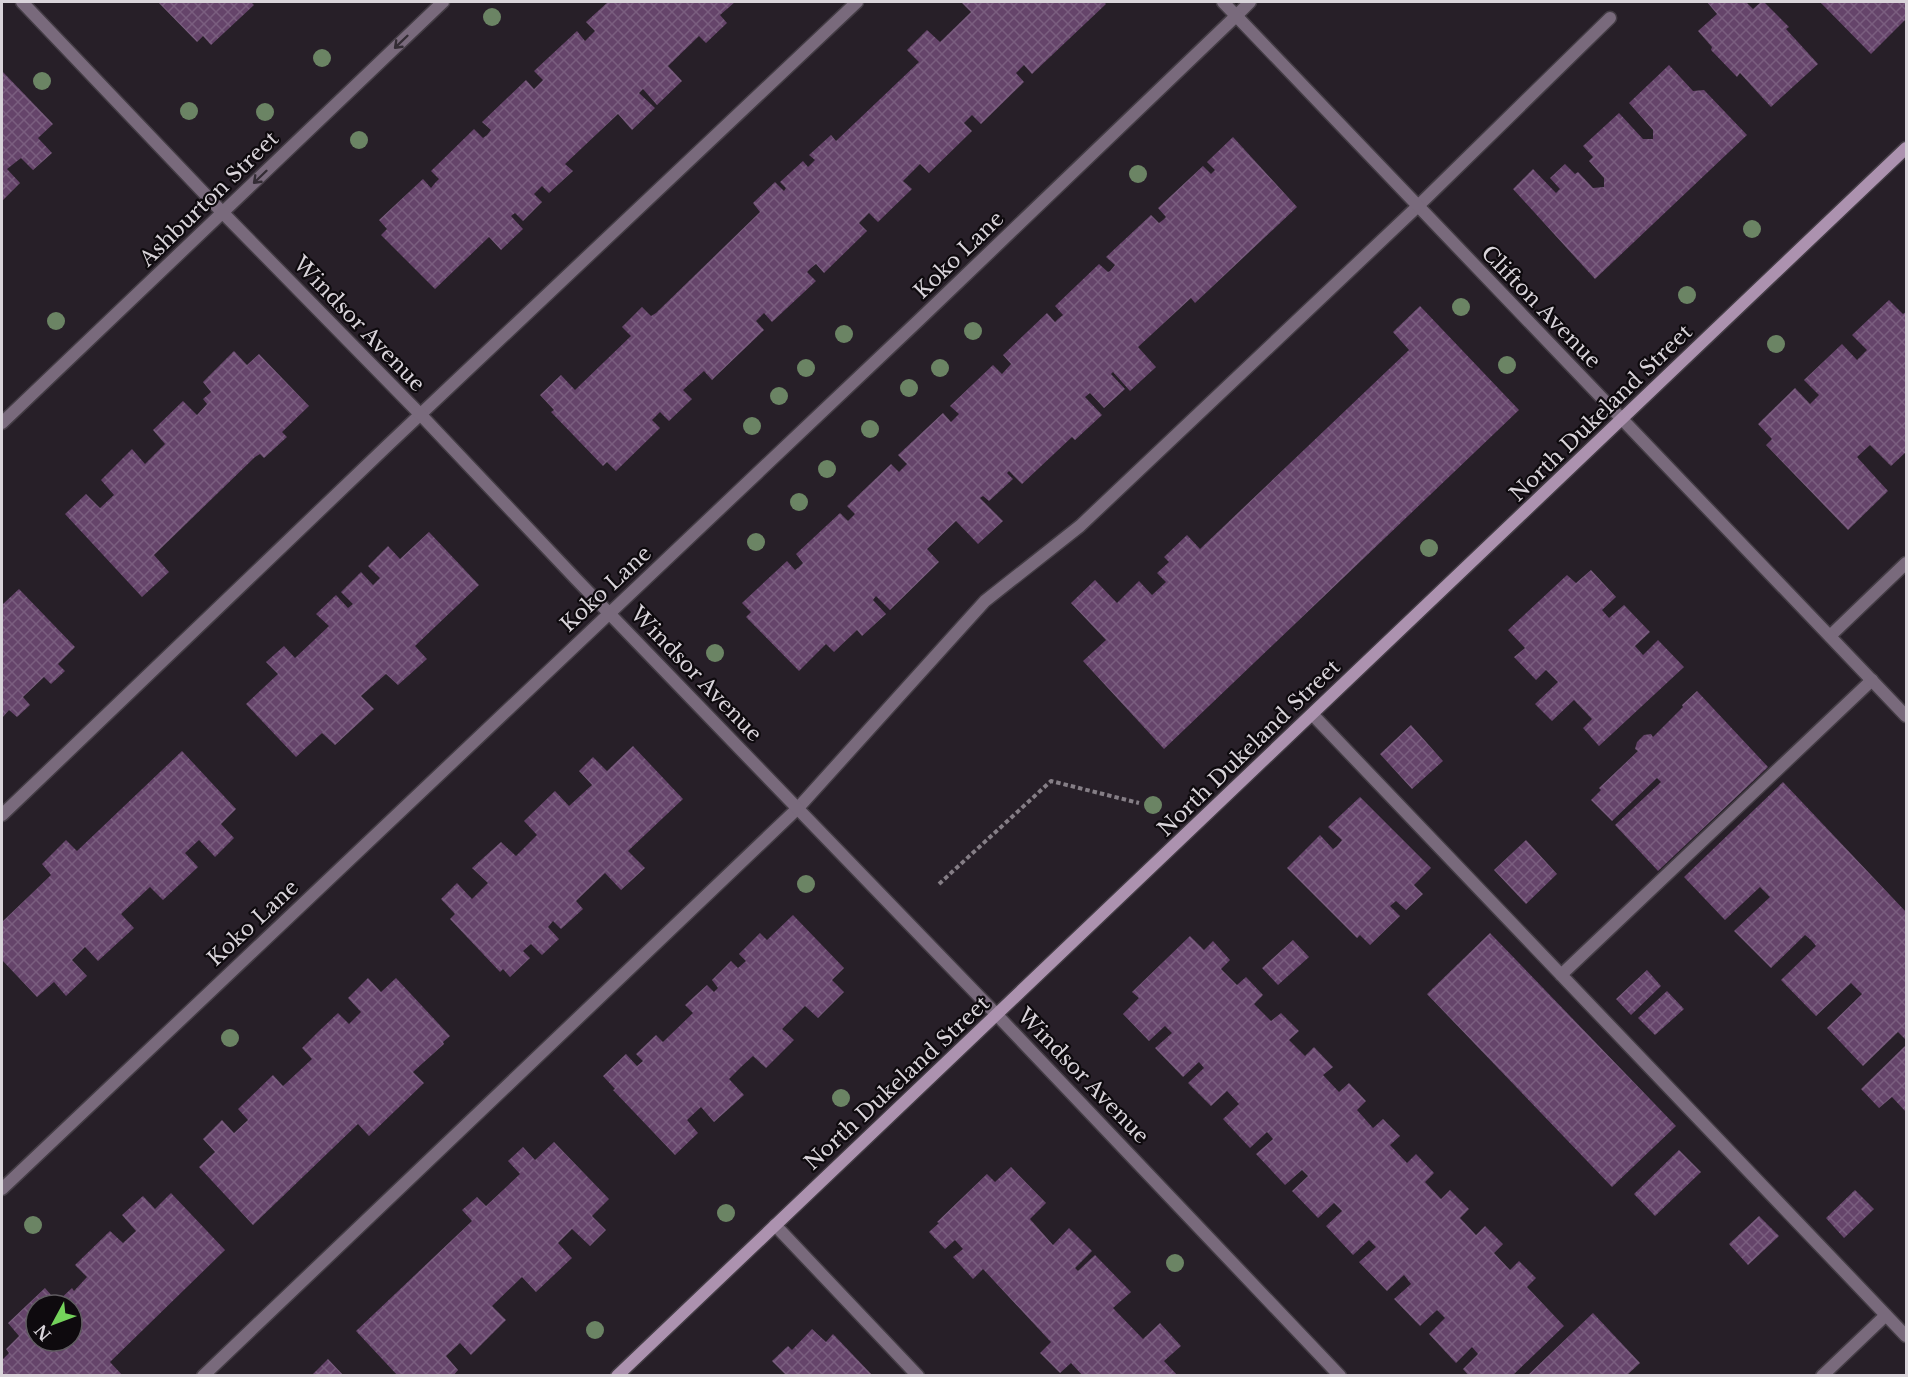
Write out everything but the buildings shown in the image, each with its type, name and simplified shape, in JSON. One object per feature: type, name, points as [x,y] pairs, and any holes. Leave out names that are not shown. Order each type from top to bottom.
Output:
[{"type":"street","name":"Windsor Avenue","points":[[22,2],[998,1015],[1340,1376]]},
{"type":"street","name":"Ashburton Street","points":[[2,423],[443,2]]},
{"type":"street","points":[[2,815],[420,414],[857,2]]},
{"type":"street","name":"Clifton Avenue","points":[[1223,2],[1906,716]]},
{"type":"street","name":"Koko Lane","points":[[2,1189],[919,320],[1250,2]]},
{"type":"street","points":[[203,1376],[798,808],[985,602],[1080,526],[1418,206],[1610,18]]},
{"type":"street","name":"North Dukeland Street","points":[[617,1376],[1906,148]]},
{"type":"street","points":[[1830,636],[1906,563]]},
{"type":"street","points":[[1561,975],[1872,680]]},
{"type":"street","points":[[1312,715],[1906,1336]]},
{"type":"street","points":[[775,1225],[918,1376]]},
{"type":"street","points":[[1822,1376],[1886,1315]]},
{"type":"path","points":[[939,884],[1051,781],[1139,803]]}]
